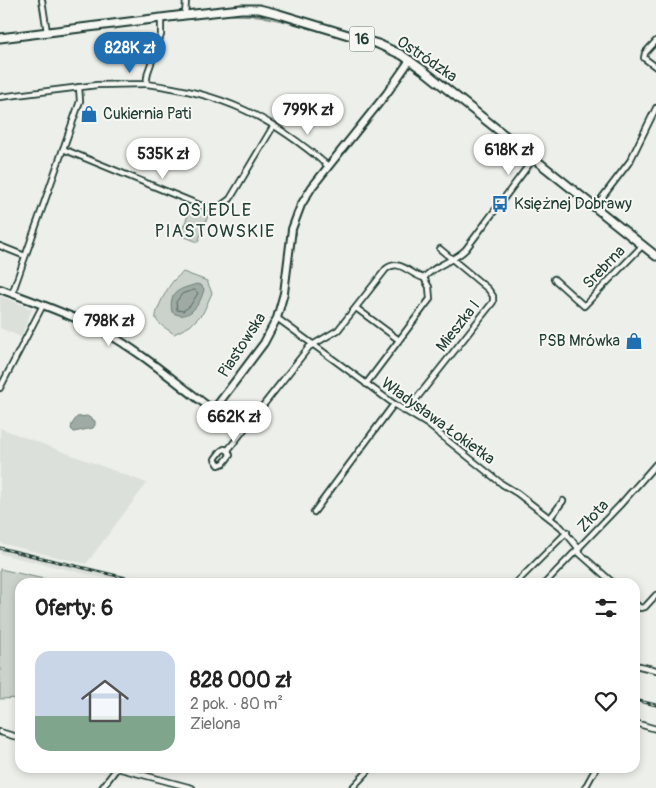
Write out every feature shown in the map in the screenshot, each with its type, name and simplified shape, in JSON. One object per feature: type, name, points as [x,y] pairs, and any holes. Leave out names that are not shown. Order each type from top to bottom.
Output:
[{"type":"main road","name":"Ostródzka","points":[[0,38],[241,9],[269,11],[378,44],[410,60],[643,245]]},
{"type":"main road","name":"16","points":[[643,245],[656,256]]},
{"type":"street","points":[[42,0],[47,32]]},
{"type":"street","points":[[185,15],[186,0]]},
{"type":"street","points":[[146,84],[148,72],[161,35],[161,18]]},
{"type":"street","points":[[656,41],[644,58],[656,67]]},
{"type":"street","name":"Piastowska","points":[[42,305],[89,324],[120,341],[212,408],[218,405],[252,361],[277,318],[284,293],[289,245],[296,216],[312,187],[387,93],[410,60]]},
{"type":"street","points":[[0,97],[106,84],[146,84],[176,88],[203,94],[234,105],[274,125],[294,138],[328,166]]},
{"type":"street","points":[[12,294],[81,99],[79,87]]},
{"type":"street","points":[[595,207],[630,161],[656,108]]},
{"type":"street","points":[[63,148],[202,206],[212,208],[222,205],[233,196],[274,125]]},
{"type":"street","points":[[424,278],[431,271],[453,260],[466,249],[534,158]]},
{"type":"street","name":"Srebrna","points":[[554,279],[584,306],[643,245]]},
{"type":"street","points":[[0,246],[25,256]]},
{"type":"street","points":[[440,249],[453,260]]},
{"type":"street","name":"Mieszka I","points":[[404,411],[409,408],[493,302],[493,296],[488,289],[453,260]]},
{"type":"street","points":[[228,450],[312,344],[338,330],[390,266],[399,265],[414,275],[424,278],[430,299],[366,384]]},
{"type":"street","points":[[0,289],[42,305],[0,388]]},
{"type":"street","points":[[356,308],[399,340]]},
{"type":"street","name":"Władysława Łokietka","points":[[277,318],[394,404],[426,424],[495,479],[518,493],[550,518],[567,532],[578,550],[608,578]]},
{"type":"street","points":[[314,512],[394,404]]},
{"type":"street","name":"Złota","points":[[550,578],[656,464]]},
{"type":"street","points":[[550,518],[564,501]]},
{"type":"street","points":[[521,578],[567,532]]},
{"type":"street","points":[[640,608],[646,607],[656,595]]},
{"type":"street","points":[[640,666],[656,670]]},
{"type":"street","points":[[640,724],[656,729]]},
{"type":"street","points":[[0,732],[15,736]]},
{"type":"street","points":[[102,788],[114,773]]},
{"type":"street","points":[[136,773],[192,788]]},
{"type":"street","points":[[352,788],[367,773]]},
{"type":"street","points":[[585,788],[593,773]]},
{"type":"shaded area","points":[[239,13],[275,17],[380,48],[396,56],[364,44],[290,23],[259,16],[231,15]]},
{"type":"shaded area","points":[[191,208],[208,216],[198,242],[180,235]]},
{"type":"shaded area","points":[[183,272],[207,281],[212,293],[203,313],[190,326],[174,334],[159,323],[156,316],[159,305],[169,287]]},
{"type":"shaded area","points":[[0,296],[32,309],[21,337],[0,328]]},
{"type":"shaded area","points":[[0,428],[147,483],[86,564],[0,542]]},
{"type":"shaded area","points":[[0,546],[136,578],[104,578],[0,554]]},
{"type":"shaded area","points":[[0,569],[39,578],[15,578],[15,698],[0,699]]},
{"type":"water","points":[[197,284],[204,289],[197,306],[188,314],[178,315],[172,312],[171,305],[174,295]]},
{"type":"water","points":[[87,416],[95,421],[93,428],[74,432],[71,429],[77,417]]},
{"type":"railway","points":[[0,548],[126,578]]},
{"type":"railway","points":[[640,701],[656,705]]},
{"type":"place","name":"Cukiernia Pati","points":[[89,114]]},
{"type":"place","name":"Księżnej Dobrawy","points":[[500,204]]},
{"type":"place","name":"PSB Mrówka","points":[[634,341]]},
{"type":"district","name":"OSIEDLE PIASTOWSKIE","points":[[215,220]]}]
